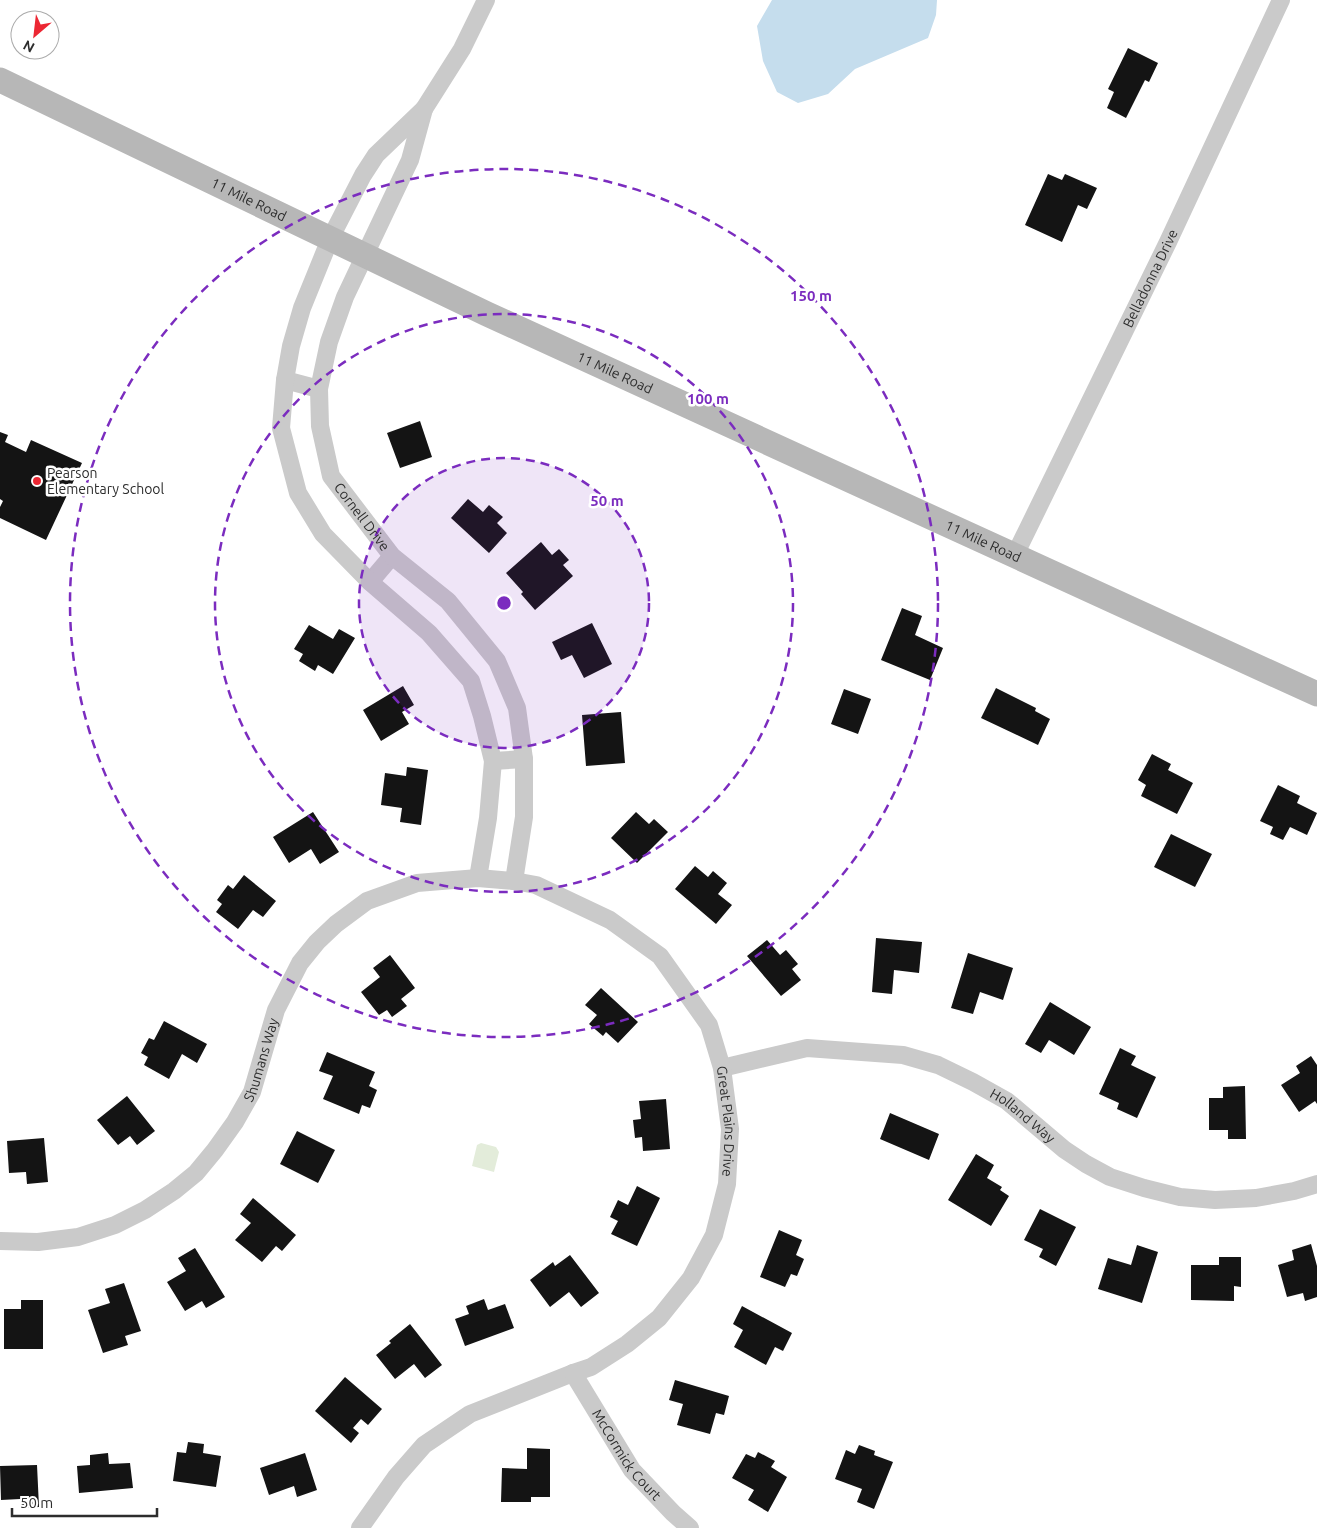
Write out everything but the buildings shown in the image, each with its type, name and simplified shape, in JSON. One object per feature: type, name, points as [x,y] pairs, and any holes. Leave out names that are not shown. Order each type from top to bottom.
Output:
[{"type":"street","points":[[478,878],[488,818],[492,761],[482,716],[471,681],[429,633],[370,582],[324,534],[298,493],[281,428],[291,346],[302,308],[330,239],[363,175],[376,155],[424,109],[462,49],[486,0]]},
{"type":"street","name":"Belladonna Drive","points":[[1015,555],[1168,242],[1281,0]]},
{"type":"street","name":"11 Mile Road","points":[[0,80],[365,256],[687,406],[1317,694]]},
{"type":"street","name":"Cornell Drive","points":[[424,109],[410,160],[346,297],[329,342],[319,389],[320,426],[331,476],[392,556],[448,601],[497,661],[517,708],[524,759],[524,818],[514,881]]},
{"type":"street","points":[[286,380],[319,389]]},
{"type":"street","name":"Cornell Drive","points":[[370,582],[392,556]]},
{"type":"street","points":[[471,681],[497,661]]},
{"type":"street","points":[[492,761],[524,759]]},
{"type":"street","name":"Shumans Way","points":[[0,1241],[38,1242],[78,1237],[115,1225],[145,1210],[174,1191],[215,1150],[235,1122],[252,1092],[276,1010],[300,963],[317,942],[336,924],[367,901],[417,883],[478,878],[514,881]]},
{"type":"street","name":"Great Plains Drive","points":[[360,1528],[396,1477],[424,1445],[470,1414],[573,1372],[591,1367],[620,1349],[659,1318],[690,1278],[714,1235],[728,1184],[730,1129],[722,1068],[709,1025],[660,956],[610,920],[536,885],[514,881]]},
{"type":"street","name":"Holland Way","points":[[722,1068],[807,1048],[903,1055],[938,1066],[973,1082],[1007,1101],[1065,1150],[1086,1164],[1110,1177],[1144,1188],[1180,1196],[1215,1200],[1256,1198],[1294,1191],[1317,1184]]},
{"type":"street","name":"McCormick Court","points":[[573,1372],[632,1470],[690,1528]]},
{"type":"green space","points":[[481,1143],[496,1147],[499,1152],[494,1172],[472,1166],[477,1145]]},
{"type":"water","points":[[772,0],[937,0],[936,15],[928,38],[855,69],[828,94],[798,103],[777,92],[763,61],[757,26]]},
{"type":"place","name":"Pearson Elementary School","points":[[37,481]]}]
